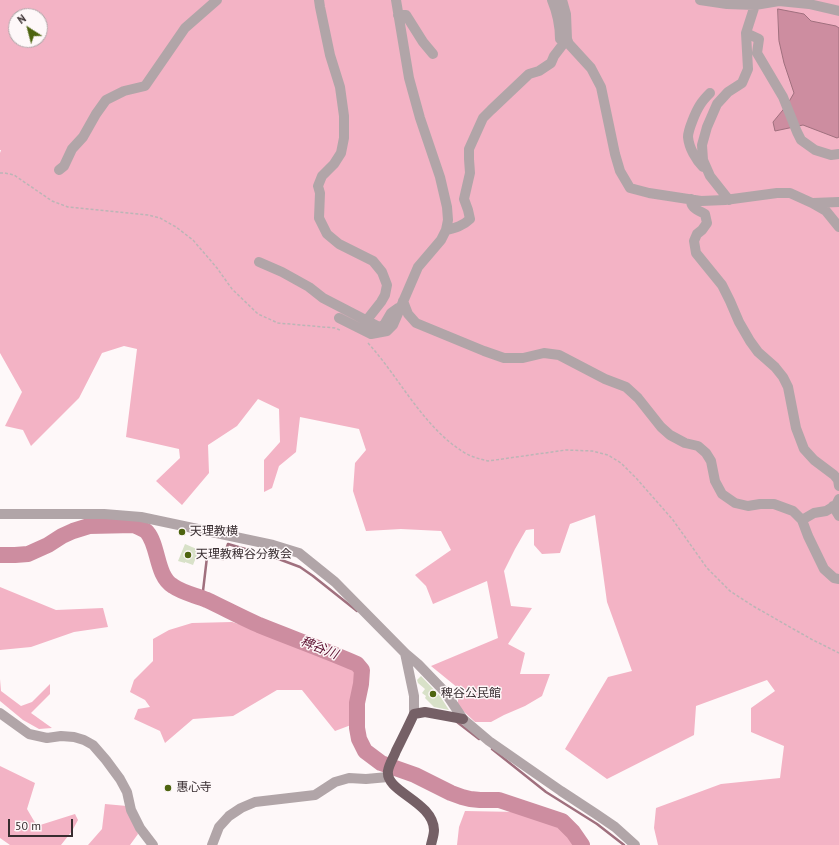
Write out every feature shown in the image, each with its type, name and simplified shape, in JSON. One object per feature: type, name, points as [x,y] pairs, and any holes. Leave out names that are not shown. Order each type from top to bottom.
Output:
[{"type":"main road","points":[[431,845],[434,829],[430,817],[418,804],[394,786],[388,774],[394,757],[414,714],[425,712],[464,719]]},
{"type":"street","points":[[59,170],[64,166],[72,149],[83,137],[106,100],[124,91],[145,86],[184,28],[217,0]]},
{"type":"street","points":[[319,0],[330,55],[340,87],[344,116],[344,138],[341,153],[334,164],[322,176],[318,186],[320,193],[319,218],[327,234],[339,244],[373,261],[382,272],[387,285],[385,295],[366,321]]},
{"type":"street","points":[[339,318],[371,334],[387,330],[393,325],[400,305],[418,267],[441,240],[446,230],[448,207],[409,78],[396,0]]},
{"type":"street","points":[[552,0],[564,43]]},
{"type":"street","points":[[446,230],[466,223],[470,219],[464,200],[470,173],[469,149],[483,118],[529,74],[539,71],[551,63],[554,56],[564,43],[566,14],[562,0]]},
{"type":"street","points":[[700,0],[727,4],[755,5],[779,0],[809,4],[839,11]]},
{"type":"street","points":[[709,173],[703,160],[702,145],[707,127],[717,104],[728,92],[742,82],[748,69],[746,33],[755,5]]},
{"type":"street","points":[[398,15],[406,15],[423,42],[433,54]]},
{"type":"street","points":[[746,33],[759,40],[758,53],[783,98],[801,140],[815,150],[831,155],[839,154]]},
{"type":"street","points":[[564,43],[569,44],[591,68],[601,87],[615,154],[620,171],[630,188],[649,193],[701,201],[729,200],[776,193],[790,193],[826,211],[839,227]]},
{"type":"street","points":[[710,93],[699,106],[688,136],[692,151],[701,165],[709,173],[729,200]]},
{"type":"street","points":[[691,199],[690,203],[692,207],[705,214],[707,223],[697,234],[694,241],[696,253],[722,285],[738,322],[750,341],[758,352],[776,367],[783,377],[788,387],[796,428],[804,449],[814,460],[834,475],[838,480],[839,486]]},
{"type":"street","points":[[812,203],[839,202]]},
{"type":"street","points":[[259,262],[282,272],[309,287],[323,298],[379,327],[384,325],[391,313],[400,305]]},
{"type":"street","points":[[381,302],[400,305],[416,324],[504,358],[523,358],[544,353],[559,355],[605,379],[626,387],[638,398],[661,427],[670,435],[685,443],[698,446],[706,452],[711,461],[715,480],[722,494],[735,503],[748,506],[774,504],[792,511],[802,520],[824,569],[834,578],[839,579]]},
{"type":"street","points":[[802,520],[814,513],[826,511],[836,503],[839,516]]},
{"type":"street","points":[[0,514],[104,514],[141,516],[273,545],[299,553],[335,582],[445,692],[464,719],[489,741],[615,827],[635,845]]},
{"type":"street","points":[[405,653],[414,696],[414,714]]},
{"type":"street","points":[[0,713],[29,734],[47,738],[61,736],[74,737],[93,745],[120,779],[127,792],[131,810],[140,828],[153,845]]},
{"type":"street","points":[[212,845],[219,827],[229,816],[241,808],[255,802],[315,795],[335,782],[349,778],[366,779],[388,774]]},
{"type":"path","points":[[0,173],[14,175],[52,201],[68,207],[148,215],[160,218],[176,227],[193,240],[217,268],[232,289],[258,314],[278,323],[335,328],[341,330]]},
{"type":"path","points":[[364,340],[369,343],[382,359],[432,424],[442,435],[464,452],[488,461],[566,450],[592,451],[608,455],[621,463],[673,520],[707,568],[730,591],[811,639],[839,653]]},
{"type":"shaded area","points":[[0,0],[839,0],[839,845],[658,845],[654,828],[656,808],[721,784],[780,778],[784,746],[751,732],[751,708],[775,691],[767,680],[696,706],[694,735],[607,779],[565,749],[608,677],[632,671],[607,602],[595,515],[570,524],[560,553],[542,554],[534,545],[534,529],[526,530],[504,571],[511,606],[532,608],[508,644],[525,653],[520,674],[550,674],[542,696],[491,722],[475,722],[458,706],[458,688],[431,666],[498,638],[487,581],[433,604],[426,586],[415,575],[451,550],[441,531],[401,529],[366,531],[353,491],[355,463],[366,450],[359,429],[300,417],[296,452],[279,466],[272,488],[264,492],[264,460],[280,442],[279,409],[258,399],[237,426],[208,445],[209,473],[182,505],[156,481],[180,458],[179,449],[126,437],[137,349],[124,346],[102,353],[79,398],[31,446],[23,430],[5,426],[22,392],[0,353]]},
{"type":"shaded area","points":[[778,9],[804,14],[811,21],[836,26],[839,28],[839,137],[837,138],[803,125],[775,131],[773,122],[787,105],[794,93],[784,63],[779,41]]},
{"type":"shaded area","points":[[0,587],[56,610],[103,608],[108,627],[74,632],[31,647],[0,650]]},
{"type":"shaded area","points":[[232,622],[314,650],[352,661],[358,688],[351,725],[335,731],[302,690],[277,690],[233,716],[193,719],[165,743],[160,731],[134,719],[138,709],[150,707],[145,700],[130,692],[134,680],[153,661],[153,639],[169,630],[192,623]]},
{"type":"shaded area","points":[[0,679],[1,691],[21,706],[32,702],[50,684],[50,694],[31,713],[52,728],[39,729],[23,720],[0,701]]},
{"type":"shaded area","points":[[0,766],[35,783],[27,809],[37,826],[75,814],[78,820],[72,831],[61,845],[10,845],[0,838]]},
{"type":"shaded area","points":[[105,804],[127,806],[138,834],[130,845],[88,845],[102,829]]},
{"type":"shaded area","points":[[465,811],[518,812],[548,820],[561,827],[577,845],[457,845],[459,827]]},
{"type":"building","name":"天理教稗谷分教会","points":[[185,544],[199,550],[193,565],[178,561]]},
{"type":"building","name":"稗谷公民館","points":[[421,676],[440,696],[449,710],[434,707],[425,698],[426,696],[422,693],[425,689],[418,683],[417,680]]},
{"type":"waterway","name":"稗谷川","points":[[0,555],[28,554],[48,545],[62,536],[89,526],[134,525],[143,529],[151,538],[163,575],[173,586],[207,600],[259,625],[357,664],[362,670],[357,703],[357,728],[359,739],[365,751],[381,763],[415,775],[462,797],[480,800],[499,800],[562,821],[573,832],[582,845]]},
{"type":"waterway","points":[[200,598],[203,591],[207,557],[223,559],[228,544],[276,558],[300,567],[357,611]]},
{"type":"waterway","points":[[457,722],[479,739]]},
{"type":"waterway","points":[[492,749],[546,792],[597,824],[624,845]]},
{"type":"place","name":"天理教横","points":[[182,532]]},
{"type":"place","name":"天理教稗谷分教会","points":[[188,555]]},
{"type":"place","name":"稗谷公民館","points":[[433,694]]},
{"type":"place","name":"惠心寺","points":[[168,788]]}]
